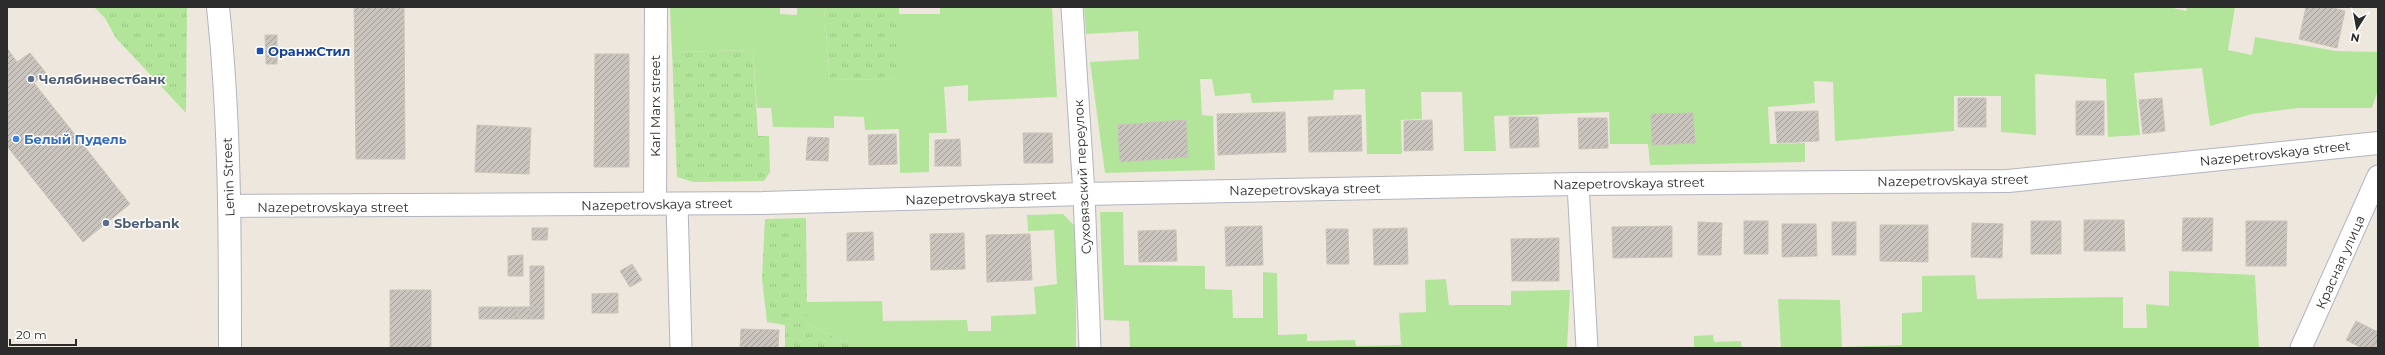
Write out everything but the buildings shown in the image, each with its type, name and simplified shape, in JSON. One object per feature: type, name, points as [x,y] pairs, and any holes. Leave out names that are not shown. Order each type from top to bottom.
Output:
[{"type":"main road","name":"Lenin Street","points":[[218,7],[223,49],[230,206],[230,348]]},
{"type":"main road","name":"Karl Marx street","points":[[655,204],[656,7]]},
{"type":"main road","name":"Nazepetrovskaya street","points":[[230,206],[677,204],[1578,184],[2008,181],[2378,143]]},
{"type":"street","name":"Суховязский переулок","points":[[1072,7],[1084,194],[1090,348]]},
{"type":"street","name":"Красная улица","points":[[2302,348],[2378,176]]},
{"type":"street","points":[[1578,184],[1587,348]]},
{"type":"street","points":[[677,204],[681,348]]},
{"type":"green space","points":[[94,7],[187,7],[186,113],[116,38],[105,18]]},
{"type":"green space","points":[[670,7],[780,7],[780,14],[797,15],[797,7],[824,7],[830,80],[899,79],[899,14],[940,14],[940,7],[1052,7],[1057,97],[968,101],[968,85],[944,87],[947,133],[929,133],[929,172],[900,173],[899,129],[865,130],[864,117],[834,116],[834,128],[773,127],[771,108],[757,108],[753,50],[672,52]]},
{"type":"green space","points":[[824,7],[899,7],[899,79],[830,80]]},
{"type":"green space","points":[[1084,7],[2168,7],[2186,11],[2187,7],[2235,7],[2228,50],[2252,55],[2255,37],[2336,51],[2378,52],[2378,90],[2372,108],[2297,108],[2252,114],[2210,126],[2202,68],[2134,73],[2140,135],[2108,137],[2106,79],[2035,74],[2036,135],[2001,132],[2001,96],[1954,96],[1954,131],[1835,141],[1833,82],[1814,81],[1815,103],[1768,107],[1770,144],[1805,143],[1805,162],[1650,165],[1648,144],[1610,144],[1609,112],[1494,116],[1496,151],[1464,151],[1462,92],[1421,92],[1422,119],[1401,120],[1402,154],[1367,154],[1365,89],[1334,90],[1333,100],[1252,103],[1250,93],[1215,96],[1212,79],[1200,79],[1202,115],[1213,116],[1215,170],[1105,173],[1090,62],[1139,59],[1138,31],[1086,34]]},
{"type":"green space","points":[[753,50],[758,136],[769,136],[770,172],[764,181],[693,182],[677,177],[672,52]]},
{"type":"green space","points":[[1100,212],[1123,212],[1124,265],[1205,266],[1205,289],[1232,290],[1233,318],[1263,318],[1263,272],[1277,273],[1278,335],[1307,334],[1307,341],[1355,340],[1356,346],[1401,345],[1399,313],[1426,312],[1425,280],[1446,279],[1449,305],[1511,305],[1511,291],[1570,290],[1567,348],[1130,347],[1129,321],[1104,320]]},
{"type":"green space","points":[[1063,214],[1076,227],[1076,348],[855,348],[807,323],[806,302],[882,301],[883,321],[967,320],[968,331],[991,331],[991,316],[1036,314],[1034,287],[1057,284],[1054,230],[1028,231],[1027,215]]},
{"type":"green space","points":[[806,218],[807,323],[855,348],[785,348],[785,325],[767,322],[762,278],[765,219]]},
{"type":"green space","points":[[2169,271],[2255,275],[2259,348],[1781,348],[1778,299],[1840,300],[1842,347],[1902,345],[1902,313],[1922,312],[1922,276],[1975,275],[1977,299],[2123,297],[2123,328],[2147,328],[2146,304],[2169,306]]},
{"type":"green space","points":[[1713,335],[1714,342],[1741,341],[1742,348],[1694,348],[1694,336]]},
{"type":"place","name":"ОранжСтил","points":[[260,51]]},
{"type":"place","name":"Челябинвестбанк","points":[[31,79]]},
{"type":"place","name":"Белый Пудель","points":[[16,139]]},
{"type":"place","name":"Sberbank","points":[[106,223]]}]
